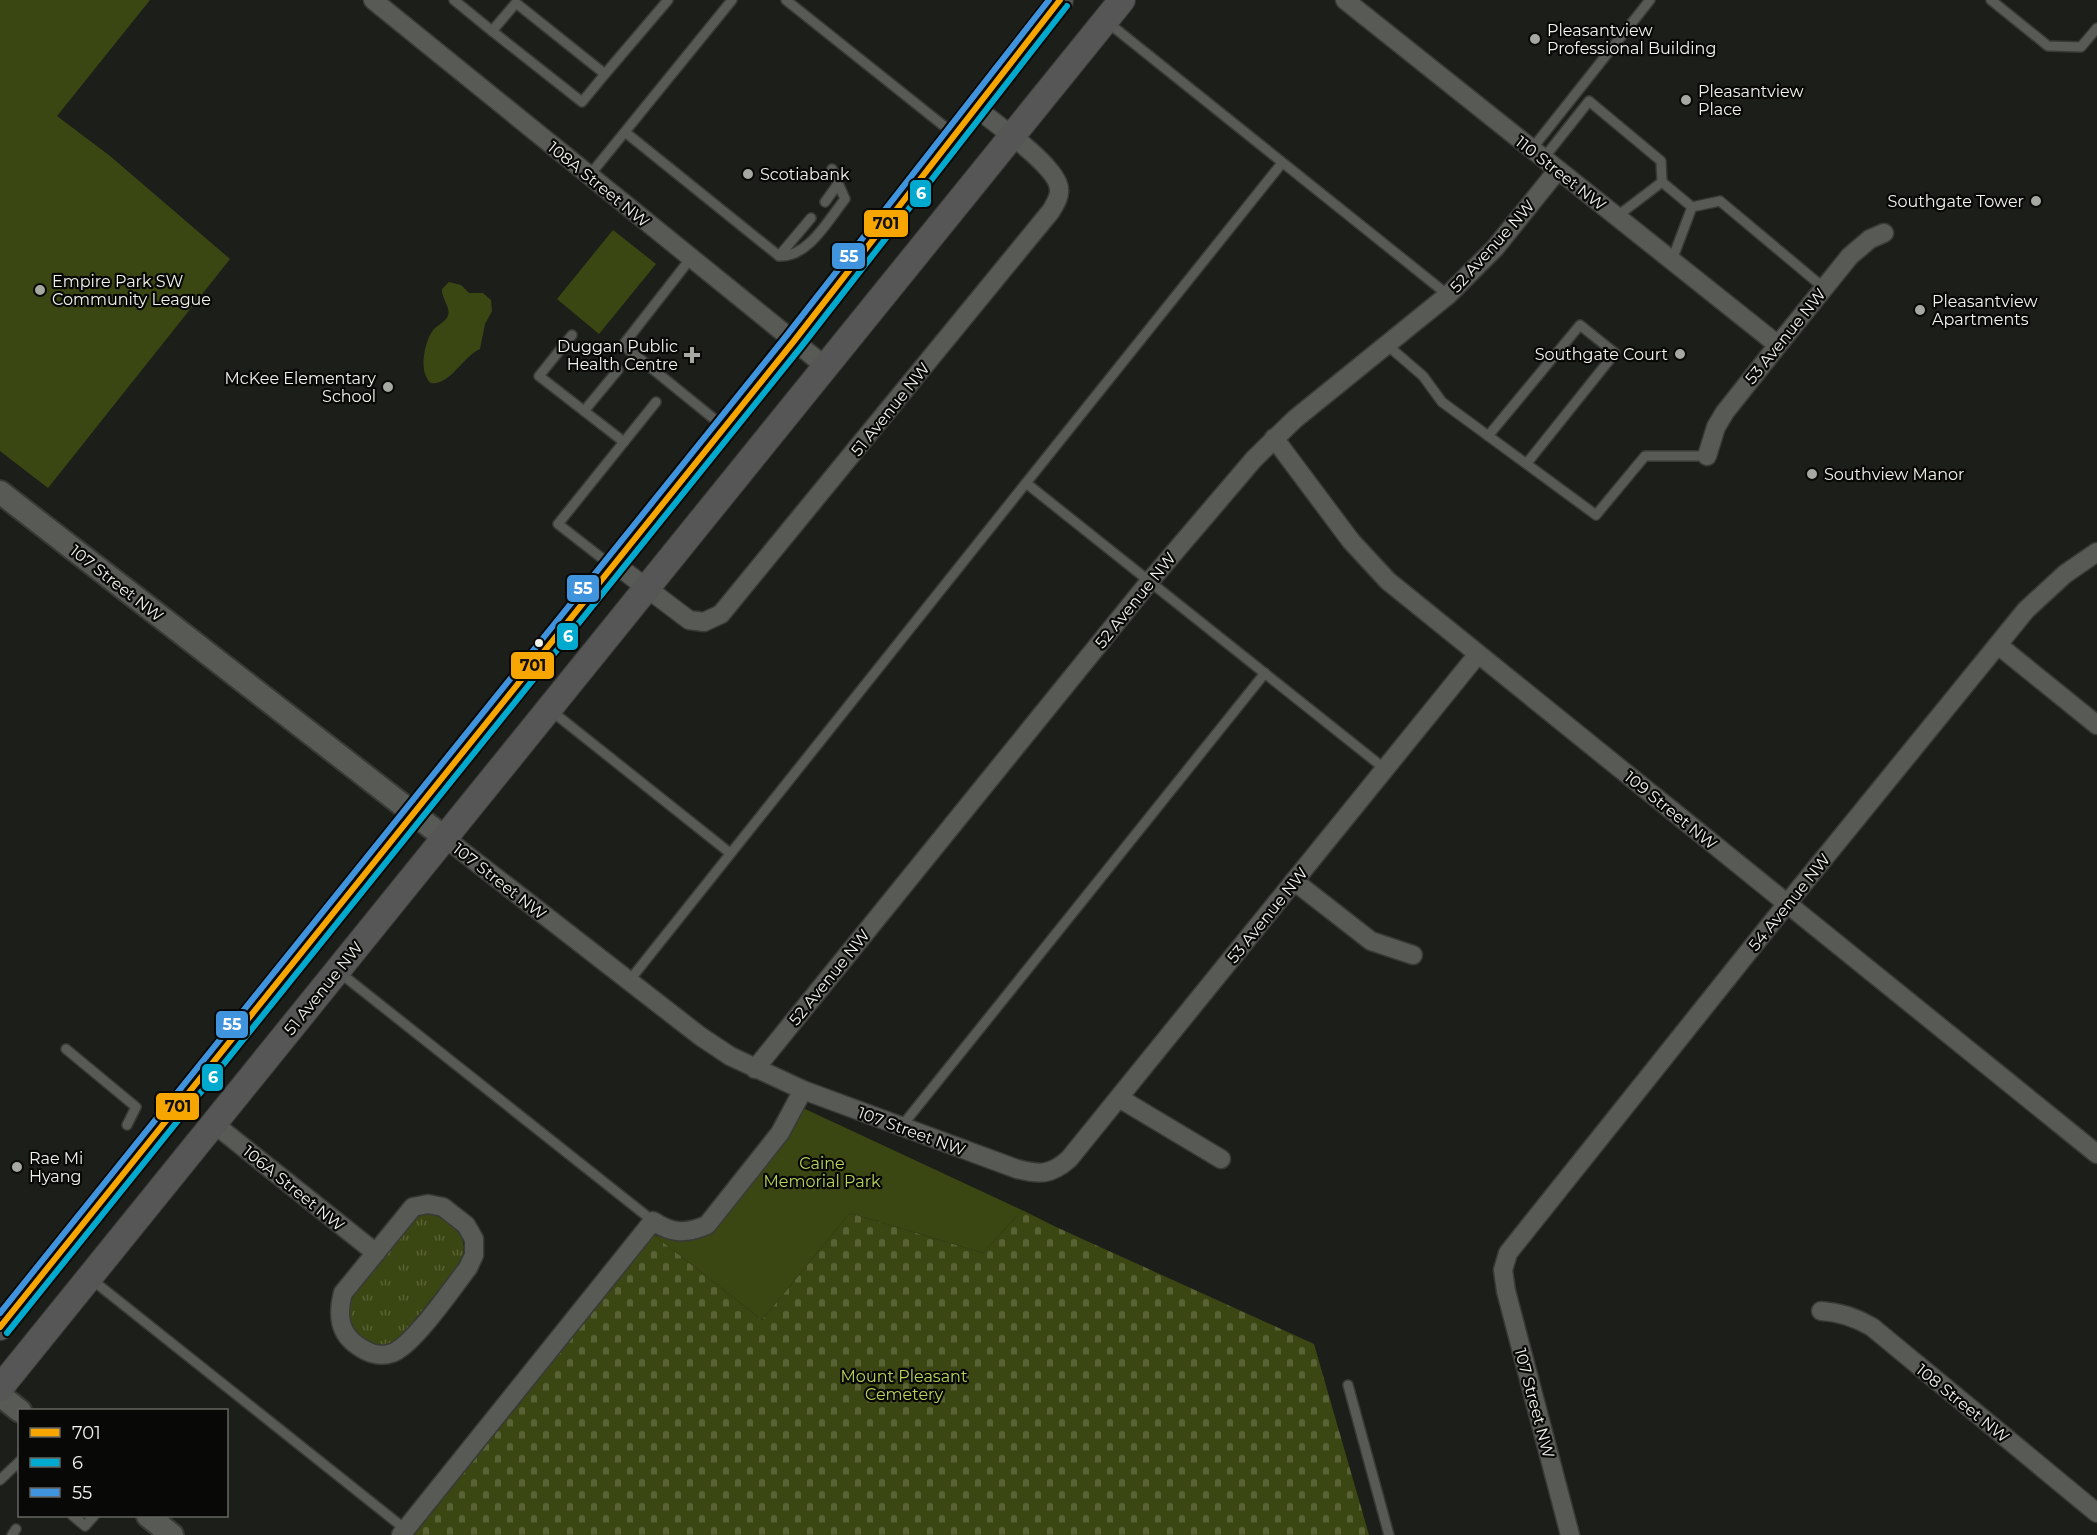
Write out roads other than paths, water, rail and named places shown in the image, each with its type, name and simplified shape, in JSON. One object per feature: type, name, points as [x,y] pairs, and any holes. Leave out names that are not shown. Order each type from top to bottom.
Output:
[{"type":"main road","points":[[0,1327],[794,341],[1060,0]]},
{"type":"main road","name":"51 Avenue NW","points":[[0,1388],[1122,0]]},
{"type":"street","name":"108A Street NW","points":[[373,0],[826,367]]},
{"type":"street","name":"110 Street NW","points":[[1345,0],[1778,345]]},
{"type":"street","name":"51 Avenue NW","points":[[615,564],[689,620],[704,622],[721,614],[1044,220],[1058,197],[1057,181],[1045,164],[975,107]]},
{"type":"street","name":"52 Avenue NW","points":[[754,1069],[1224,493],[1274,438],[1295,419],[1448,295],[1495,248],[1544,160]]},
{"type":"street","name":"53 Avenue NW","points":[[1707,456],[1716,428],[1725,412],[1778,345],[1860,246],[1884,233]]},
{"type":"street","name":"109 Street NW","points":[[1274,438],[1365,557],[1410,600],[2097,1154]]},
{"type":"street","name":"107 Street NW","points":[[0,492],[707,1041],[754,1069],[803,1090],[1017,1169],[1037,1173],[1053,1171]]},
{"type":"street","name":"54 Avenue NW","points":[[1503,1270],[1513,1245],[2026,610],[2065,574],[2097,552]]},
{"type":"street","points":[[1998,645],[2097,725]]},
{"type":"street","name":"53 Avenue NW","points":[[1053,1171],[1069,1159],[1478,654]]},
{"type":"street","points":[[1294,881],[1371,941],[1413,955]]},
{"type":"street","points":[[403,1532],[653,1221],[670,1230],[680,1232],[692,1231],[707,1225],[780,1133],[803,1090]]},
{"type":"street","points":[[1119,1098],[1221,1159]]},
{"type":"street","name":"106A Street NW","points":[[213,1123],[376,1253]]},
{"type":"street","points":[[428,1204],[444,1207],[466,1225],[474,1239],[474,1254],[468,1268],[408,1343],[393,1353],[378,1355],[366,1352],[345,1336],[339,1308],[343,1293],[376,1253],[413,1207],[428,1204]]},
{"type":"street","name":"107 Street NW","points":[[1503,1270],[1506,1291],[1570,1535]]},
{"type":"street","name":"108 Street NW","points":[[1821,1311],[1840,1312],[1872,1328],[2097,1513]]},
{"type":"street","points":[[0,1395],[18,1409]]},
{"type":"street","points":[[150,1517],[167,1534]]},
{"type":"lane","points":[[454,0],[582,102],[668,0]]},
{"type":"lane","points":[[590,176],[732,0]]},
{"type":"lane","points":[[786,0],[954,134]]},
{"type":"lane","points":[[1544,160],[1650,0]]},
{"type":"lane","points":[[1991,0],[2048,46],[2081,47],[2097,28]]},
{"type":"lane","points":[[492,31],[516,3],[605,74]]},
{"type":"lane","points":[[1105,21],[1448,295]]},
{"type":"lane","points":[[1544,160],[1589,101],[1661,161],[1662,182],[1692,207]]},
{"type":"lane","points":[[625,132],[779,256],[794,255],[805,249],[845,199],[832,169]]},
{"type":"lane","points":[[628,981],[1282,163]]},
{"type":"lane","points":[[1616,217],[1662,182]]},
{"type":"lane","points":[[825,202],[838,184]]},
{"type":"lane","points":[[1692,207],[1720,201],[1824,288]]},
{"type":"lane","points":[[1672,260],[1692,207]]},
{"type":"lane","points":[[779,256],[811,218]]},
{"type":"lane","points":[[691,258],[623,345],[724,428]]},
{"type":"lane","points":[[1488,436],[1580,325],[1615,353],[1527,463]]},
{"type":"lane","points":[[572,335],[539,376],[624,442]]},
{"type":"lane","points":[[1387,345],[1423,375],[1442,402],[1596,515],[1645,456],[1707,456]]},
{"type":"lane","points":[[584,411],[618,370]]},
{"type":"lane","points":[[615,564],[603,558],[558,524],[656,402]]},
{"type":"lane","points":[[1026,483],[1385,769]]},
{"type":"lane","points":[[902,1127],[1265,674]]},
{"type":"lane","points":[[549,709],[730,853]]},
{"type":"lane","points":[[337,971],[653,1221]]},
{"type":"lane","points":[[66,1049],[136,1107],[127,1125]]},
{"type":"lane","points":[[89,1277],[403,1532]]},
{"type":"lane","points":[[1348,1385],[1389,1535]]},
{"type":"lane","points":[[0,1480],[18,1466]]},
{"type":"lane","points":[[75,1517],[85,1526],[92,1517]]},
{"type":"place","name":"Pleasantview Professional Building","points":[[1535,39]]},
{"type":"place","name":"Pleasantview Place","points":[[1686,100]]},
{"type":"place","name":"Scotiabank","points":[[748,174]]},
{"type":"place","name":"Southgate Tower","points":[[2036,201]]},
{"type":"place","name":"Empire Park SW Community League","points":[[40,290]]},
{"type":"place","name":"Pleasantview Apartments","points":[[1920,310]]},
{"type":"place","name":"Southgate Court","points":[[1680,354]]},
{"type":"place","name":"Duggan Public Health Centre","points":[[692,355]]},
{"type":"place","name":"McKee Elementary School","points":[[388,387]]},
{"type":"place","name":"Southview Manor","points":[[1812,474]]},
{"type":"place","name":"Rae Mi Hyang","points":[[17,1167]]},
{"type":"park label","name":"Caine Memorial Park","points":[[822,1172]]},
{"type":"park label","name":"Mount Pleasant Cemetery","points":[[904,1385]]}]
